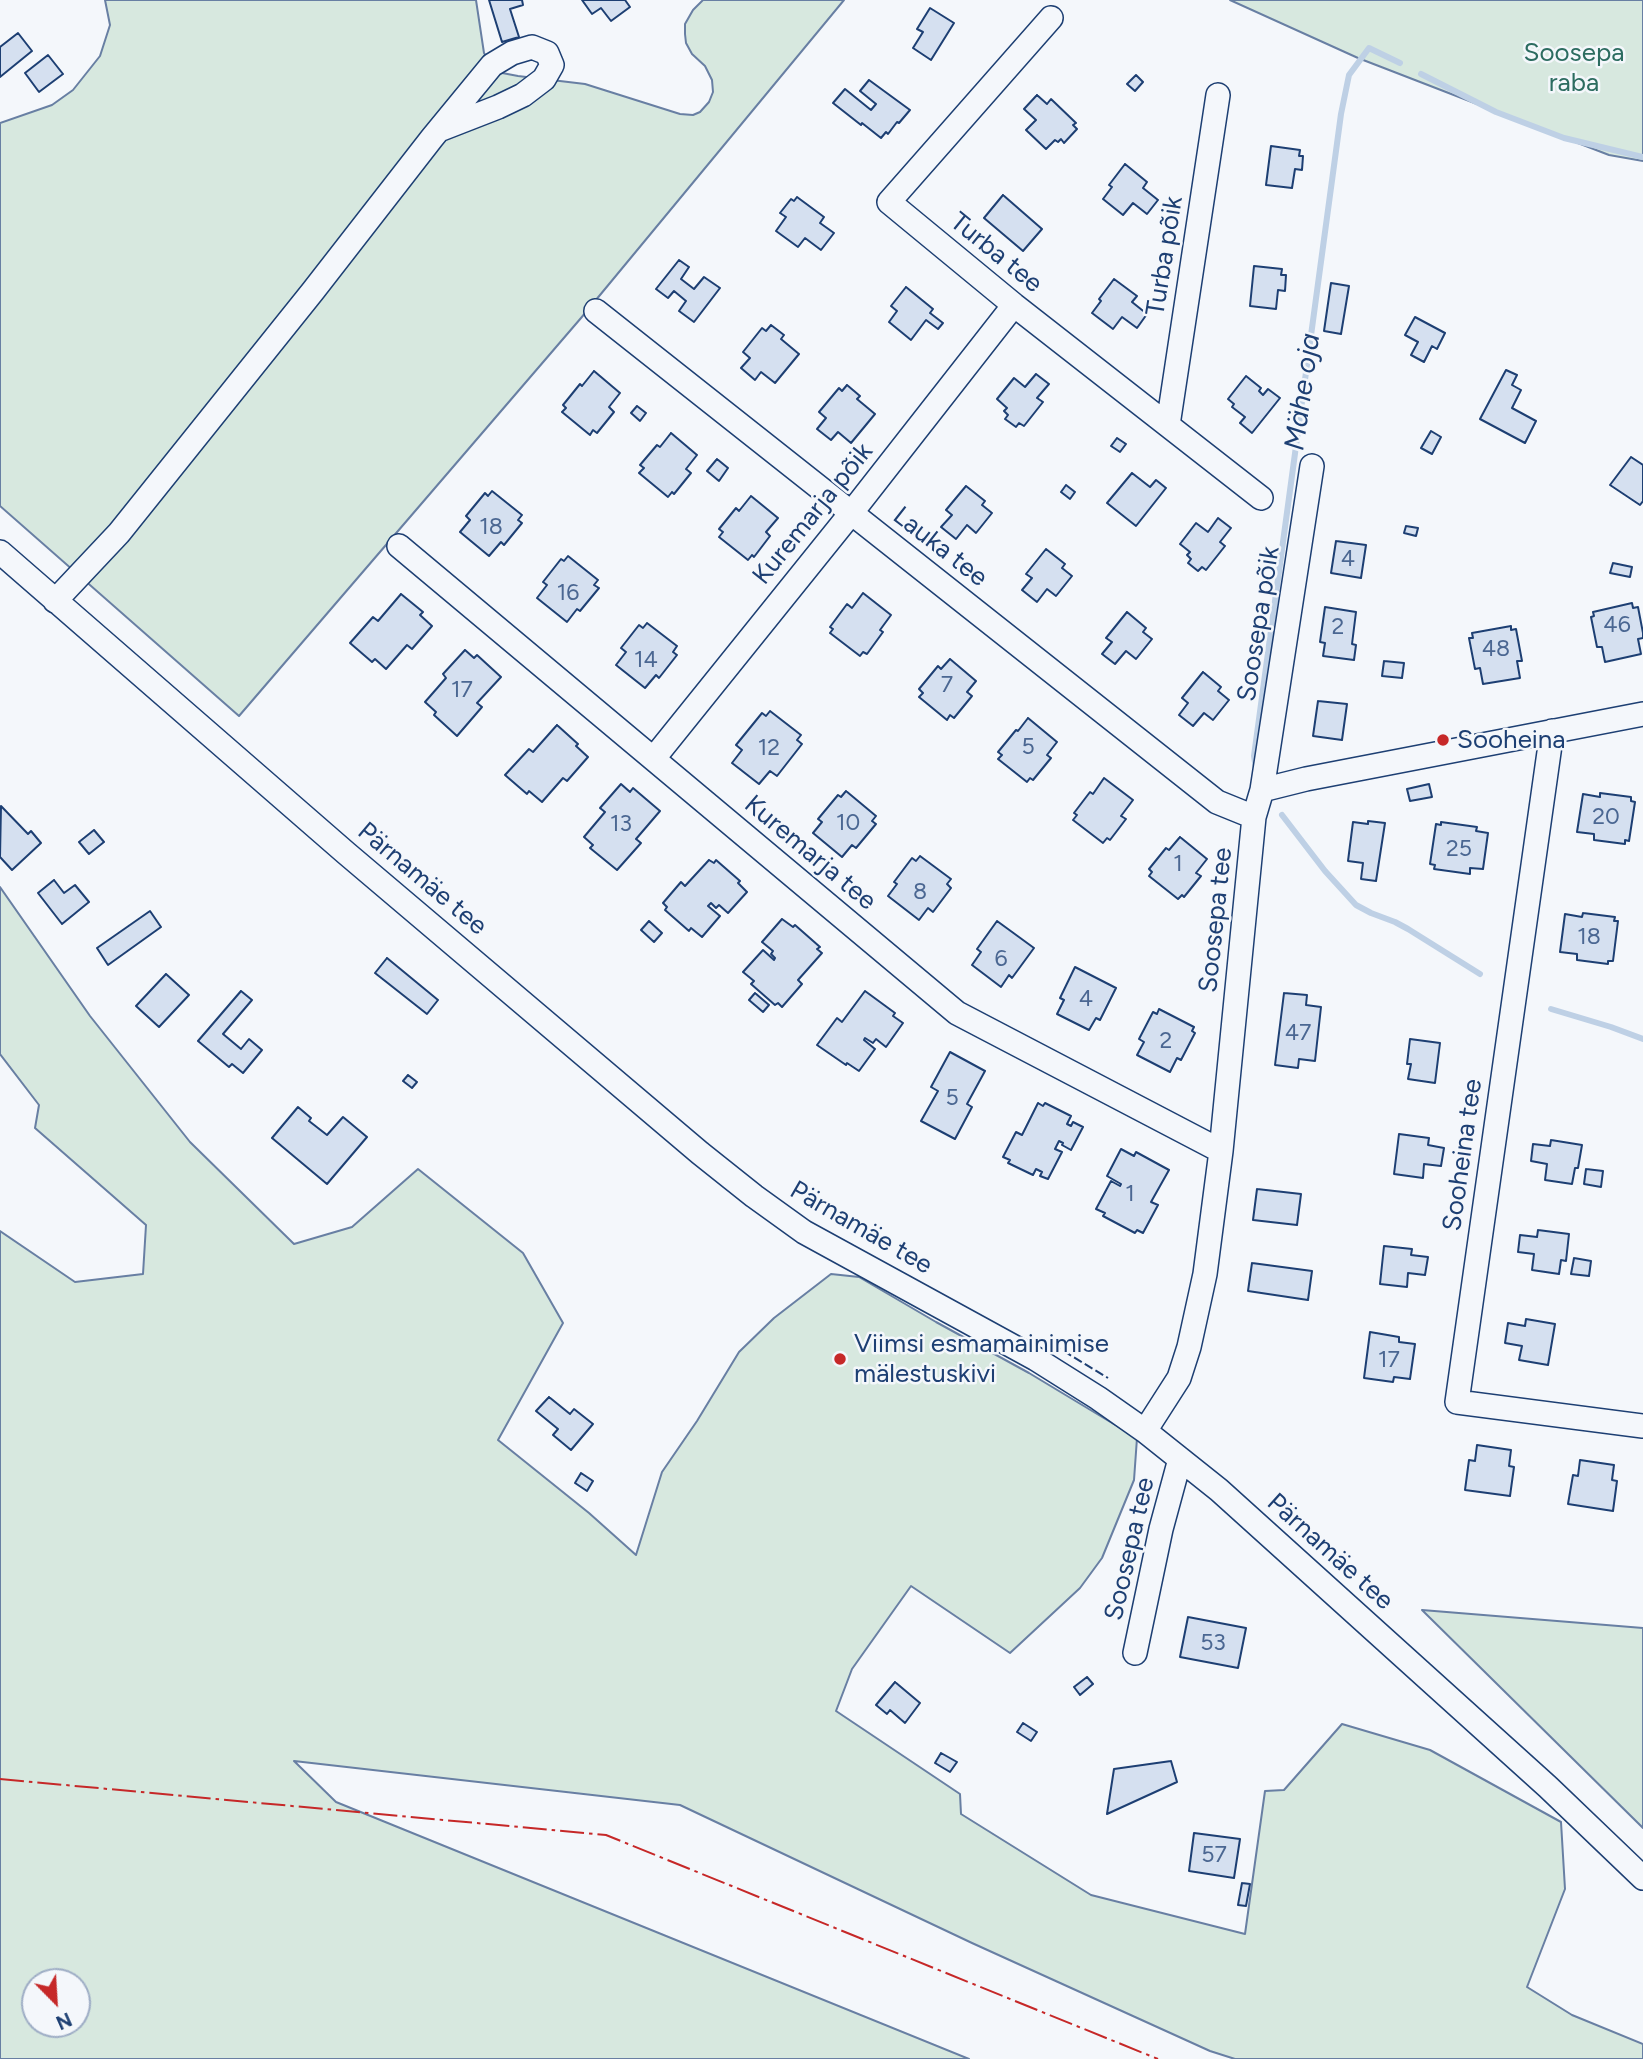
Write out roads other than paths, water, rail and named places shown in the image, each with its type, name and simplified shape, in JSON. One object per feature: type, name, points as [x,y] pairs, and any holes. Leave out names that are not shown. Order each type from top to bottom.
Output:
[{"type":"street","name":"Turba tee","points":[[1051,18],[888,202],[1014,305],[1261,498]]},
{"type":"street","points":[[55,601],[119,533],[439,130],[492,65],[512,53],[532,47],[547,53],[552,65],[544,79],[523,95],[439,130]]},
{"type":"street","name":"Turba põik","points":[[1168,425],[1218,95]]},
{"type":"street","name":"Kuremarja põik","points":[[654,758],[1014,305]]},
{"type":"street","name":"Lauka tee","points":[[596,311],[1217,802],[1254,817]]},
{"type":"street","name":"Soosepa põik","points":[[1262,790],[1312,466]]},
{"type":"street","name":"Kuremarja tee","points":[[399,546],[957,1013],[1221,1151]]},
{"type":"street","name":"Pärnamäe tee","points":[[0,552],[346,853],[754,1196],[804,1232],[1036,1359],[1145,1430],[1219,1490],[1345,1603],[1548,1787],[1643,1878]]},
{"type":"street","points":[[1262,790],[1306,779],[1643,714]]},
{"type":"street","name":"Sooheina tee","points":[[1552,731],[1457,1402],[1643,1426]]},
{"type":"street","name":"Soosepa tee","points":[[1145,1430],[1179,1378],[1189,1347],[1205,1274],[1221,1151],[1254,817],[1262,790]]},
{"type":"street","name":"Soosepa tee","points":[[1135,1653],[1161,1529],[1180,1459]]},
{"type":"waterway","name":"Mähe oja","points":[[1256,769],[1254,756],[1341,114],[1349,75],[1369,48],[1400,63]]},
{"type":"waterway","name":"Mähe oja","points":[[1421,74],[1496,112],[1564,138],[1643,157]]},
{"type":"waterway","name":"Mähe oja","points":[[1282,815],[1325,871],[1356,905],[1408,929],[1480,974]]},
{"type":"waterway","name":"Mähe oja","points":[[1551,1009],[1643,1039]]},
{"type":"place","name":"Sooheina","points":[[1443,740]]},
{"type":"place","name":"Viimsi esmamainimise mälestuskivi","points":[[840,1359]]},
{"type":"park label","name":"Soosepa raba","points":[[1574,68]]}]
